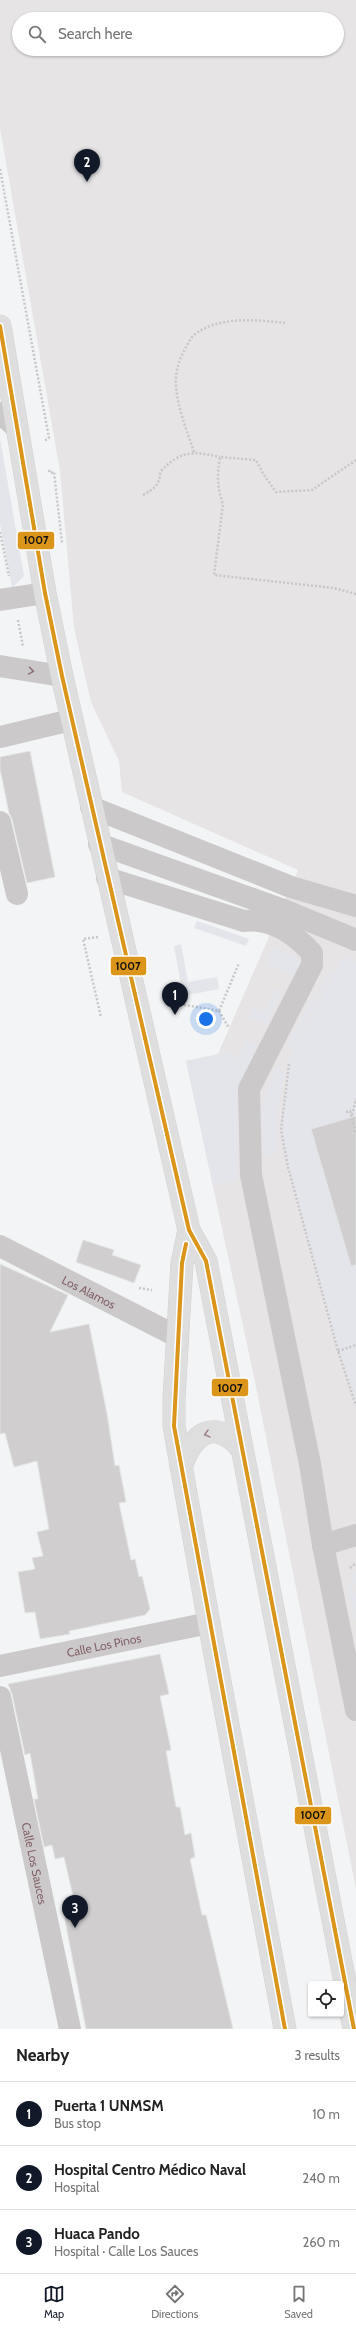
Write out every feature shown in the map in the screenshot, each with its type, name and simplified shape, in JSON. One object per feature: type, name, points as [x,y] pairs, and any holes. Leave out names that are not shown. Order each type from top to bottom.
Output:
[{"type":"main road","points":[[0,326],[45,593],[71,720],[189,1230],[206,1261],[240,1447],[354,2029]]},
{"type":"main road","points":[[189,1230],[182,1263],[173,1413],[181,1467],[209,1623],[286,2029]]},
{"type":"main road","points":[[181,1467],[193,1441],[205,1433],[218,1432],[225,1434],[231,1437],[240,1447]]},
{"type":"street","points":[[0,413],[17,428]]},
{"type":"street","points":[[0,600],[45,593]]},
{"type":"street","points":[[0,666],[62,676]]},
{"type":"street","points":[[0,737],[71,720]]},
{"type":"street","points":[[91,807],[291,886],[356,906]]},
{"type":"street","points":[[0,822],[17,894]]},
{"type":"street","points":[[99,844],[281,909],[356,940]]},
{"type":"street","points":[[107,878],[244,921],[251,931],[284,943],[297,941],[312,953],[313,959],[271,1048],[249,1090],[251,1175],[310,1464],[323,1545],[356,1710]]},
{"type":"street","name":"Los Alamos","points":[[0,1246],[178,1337]]},
{"type":"street","points":[[323,1545],[356,1535]]},
{"type":"street","name":"Calle Los Pinos","points":[[0,1666],[209,1623]]},
{"type":"street","name":"Calle Los Sauces","points":[[0,1697],[70,2029]]},
{"type":"path","points":[[0,169],[49,438],[44,440],[45,446]]},
{"type":"path","points":[[194,452],[180,406],[176,387],[176,372],[191,338],[198,332],[226,322],[257,320],[286,322]]},
{"type":"path","points":[[143,495],[156,487],[160,480],[160,472],[167,464],[194,452],[220,457],[256,460],[276,492],[312,490],[356,460]]},
{"type":"path","points":[[220,457],[217,475],[218,492],[223,504],[214,575],[334,588],[356,594]]},
{"type":"path","points":[[48,466],[50,473],[54,472],[62,550]]},
{"type":"path","points":[[98,937],[83,939],[101,1017]]},
{"type":"path","points":[[219,1011],[239,963]]},
{"type":"path","points":[[180,1004],[219,1011],[229,1028]]},
{"type":"path","points":[[290,1057],[281,1130],[288,1167],[338,1351],[356,1406]]},
{"type":"path","points":[[352,1116],[356,1099]]},
{"type":"path","points":[[346,1112],[350,1111],[356,1133]]},
{"type":"path","points":[[139,1288],[152,1290]]},
{"type":"path","points":[[338,1351],[356,1345]]},
{"type":"shaded area","points":[[0,0],[356,0],[356,1889],[254,1377],[186,1061],[218,1054],[298,870],[122,792],[119,761],[91,702],[74,628],[60,471],[0,128]]},
{"type":"shaded area","points":[[0,438],[24,576],[12,588],[0,524]]},
{"type":"shaded area","points":[[197,921],[249,939],[246,946],[194,928]]},
{"type":"shaded area","points":[[181,944],[188,982],[217,977],[219,989],[183,996],[174,946]]},
{"type":"shaded area","points":[[273,948],[298,958],[300,972],[293,987],[289,985],[293,975],[267,964]]},
{"type":"shaded area","points":[[343,956],[356,962],[356,1405],[336,1343],[288,1167],[281,1130],[289,1057]]},
{"type":"shaded area","points":[[331,969],[332,971],[292,1049],[286,1045]]},
{"type":"shaded area","points":[[275,989],[282,992],[267,1024],[249,1017],[253,1007],[266,1012]]},
{"type":"shaded area","points":[[247,1040],[257,1045],[237,1091],[237,1180],[213,1186],[186,1061],[228,1053],[238,1058]]},
{"type":"shaded area","points":[[277,1066],[285,1072],[277,1113],[277,1153],[263,1155],[262,1107]]},
{"type":"shaded area","points":[[356,1571],[356,1584],[352,1586],[356,1599],[356,1623],[348,1588]]},
{"type":"building","points":[[30,751],[55,877],[27,883],[12,819],[9,813],[0,769],[0,757]]},
{"type":"building","points":[[356,1116],[356,1265],[351,1266],[311,1129]]},
{"type":"building","points":[[83,1240],[114,1250],[112,1255],[141,1265],[134,1283],[76,1262]]},
{"type":"building","points":[[0,1264],[68,1295],[50,1332],[89,1324],[107,1414],[115,1466],[119,1465],[126,1502],[119,1503],[131,1560],[135,1559],[139,1577],[142,1576],[150,1609],[145,1615],[69,1631],[70,1634],[40,1639],[35,1612],[25,1613],[18,1572],[35,1569],[32,1558],[43,1556],[37,1532],[49,1529],[37,1461],[14,1467],[5,1433],[0,1434]]},
{"type":"building","points":[[160,1654],[169,1694],[160,1696],[171,1750],[166,1751],[176,1807],[180,1807],[185,1835],[191,1833],[195,1857],[190,1859],[202,1915],[206,1915],[233,2029],[86,2029],[64,1915],[77,1913],[64,1857],[55,1859],[52,1845],[44,1847],[34,1799],[38,1799],[30,1753],[25,1755],[12,1694],[8,1684]]},
{"type":"transit line","name":"1007","points":[[0,326],[45,593],[62,676],[189,1230],[206,1261],[354,2029]]},
{"type":"transit line","name":"1007","points":[[186,1244],[182,1263],[174,1426],[285,2029]]},
{"type":"place","name":"Hospital Centro Médico Naval","points":[[87,182]]},
{"type":"place","name":"Puerta 1 UNMSM","points":[[175,1015]]},
{"type":"place","name":"Huaca Pando","points":[[75,1928]]}]
